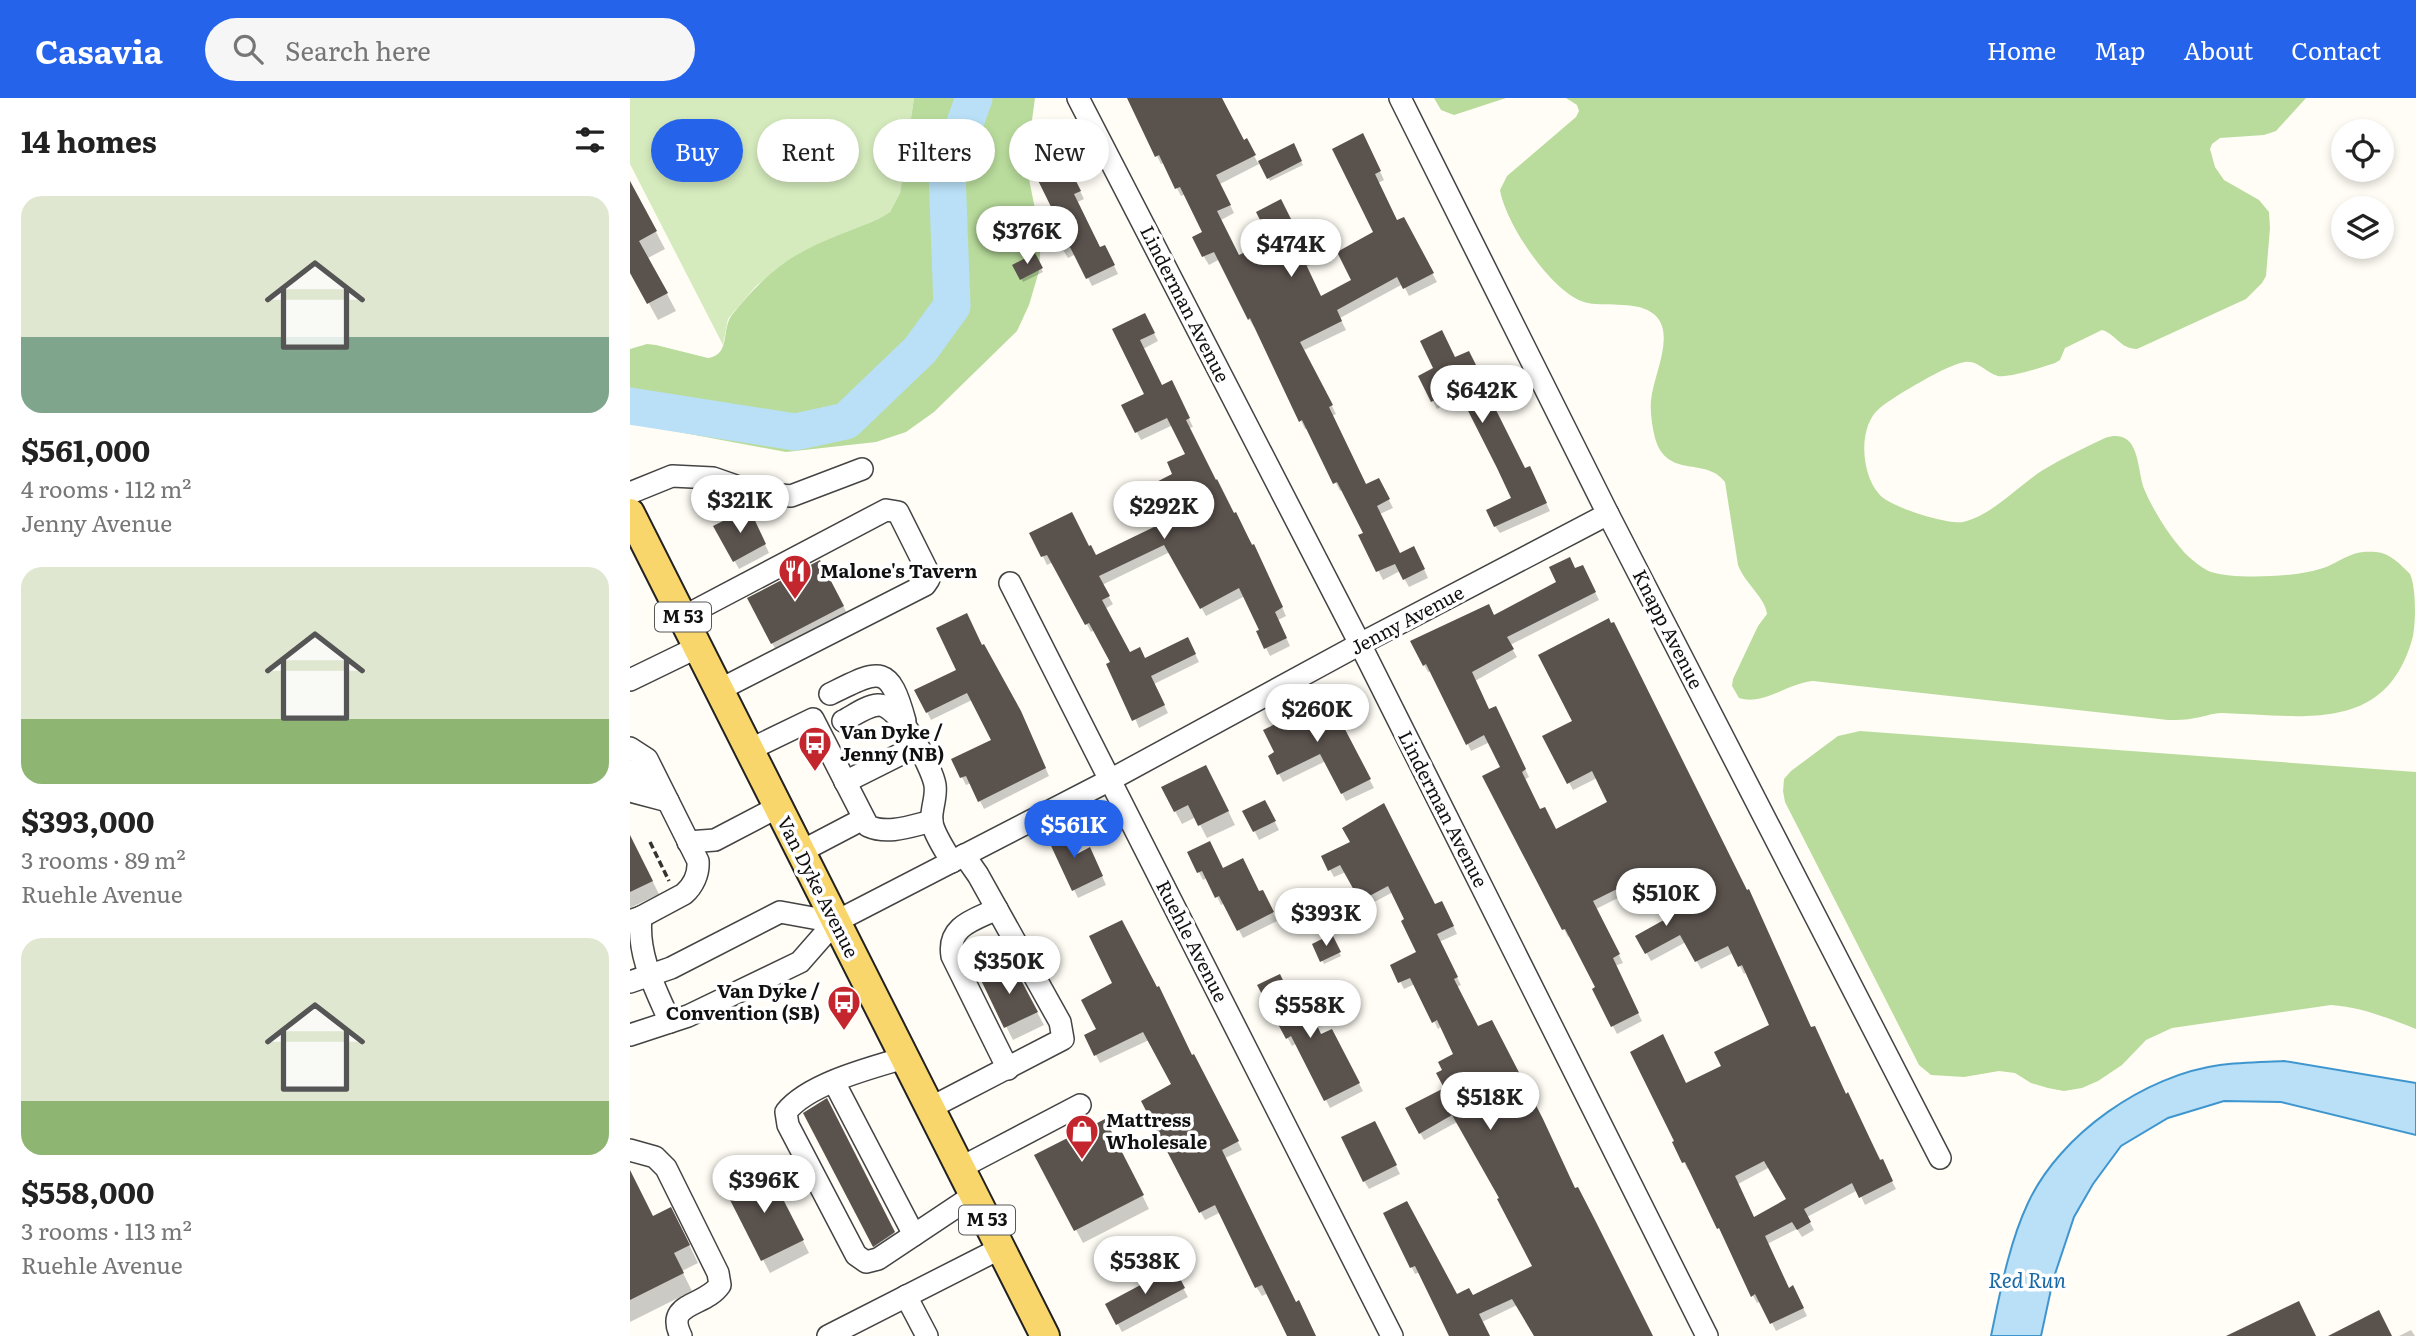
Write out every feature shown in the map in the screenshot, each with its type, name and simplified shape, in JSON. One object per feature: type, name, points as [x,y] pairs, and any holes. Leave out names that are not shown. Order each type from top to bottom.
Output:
[{"type":"main road","name":"Van Dyke Avenue","points":[[630,513],[1045,1336]]},
{"type":"street","name":"Linderman Avenue","points":[[1078,98],[1360,644],[1707,1336]]},
{"type":"street","name":"Knapp Avenue","points":[[1400,98],[1608,514],[1940,1158]]},
{"type":"street","points":[[630,493],[672,476],[713,478],[753,492],[791,496],[862,468]]},
{"type":"street","points":[[683,617],[886,510],[898,512],[922,560],[929,579],[925,585],[719,690]]},
{"type":"street","name":"Jenny Avenue","points":[[835,922],[1110,780],[1360,644],[1608,514]]},
{"type":"street","name":"Ruehle Avenue","points":[[1010,583],[1392,1336]]},
{"type":"street","points":[[630,680],[698,647]]},
{"type":"street","points":[[906,727],[894,689],[886,679],[879,676],[870,675],[826,696],[812,706],[811,713],[828,724],[845,782],[868,826],[878,831],[892,830],[932,821]]},
{"type":"street","points":[[749,750],[878,705],[886,706],[895,713],[917,746],[934,781],[936,796],[932,821],[997,909],[1064,1033],[1059,1042],[930,1108]]},
{"type":"street","points":[[845,782],[917,746]]},
{"type":"street","points":[[630,748],[647,758],[698,861],[699,868],[690,889],[635,919],[640,941],[639,979],[670,1022]]},
{"type":"street","points":[[630,771],[636,792],[668,801]]},
{"type":"street","points":[[688,842],[715,840],[778,807]]},
{"type":"street","points":[[800,852],[863,819]]},
{"type":"street","points":[[997,909],[962,926],[953,935],[950,945],[952,956],[1008,1069]]},
{"type":"street","points":[[639,979],[671,968],[780,912],[835,922]]},
{"type":"street","points":[[630,1035],[688,1016],[800,962],[835,922]]},
{"type":"street","points":[[904,1058],[834,1082],[793,1102],[786,1112],[788,1125],[856,1255],[866,1262],[878,1259],[974,1195]]},
{"type":"street","points":[[834,1082],[914,1235]]},
{"type":"street","points":[[960,1168],[1080,1105]]},
{"type":"street","points":[[630,1150],[655,1157],[666,1168],[718,1273],[720,1285],[714,1294],[679,1311],[676,1318],[681,1336]]},
{"type":"street","points":[[828,1336],[1001,1248]]},
{"type":"street","points":[[906,1296],[927,1336]]},
{"type":"path","points":[[650,842],[671,886]]},
{"type":"green space","points":[[630,98],[914,98],[911,119],[873,119],[873,182],[902,182],[900,193],[890,212],[800,253],[756,286],[728,319],[723,345],[630,164]]},
{"type":"green space","points":[[914,98],[1035,98],[1032,119],[1009,119],[1009,182],[1030,182],[1041,239],[1039,271],[1029,305],[1017,331],[934,412],[906,432],[876,442],[786,452],[652,427],[630,387],[630,349],[647,344],[708,358],[715,356],[723,347],[732,315],[772,273],[810,248],[890,212],[900,193],[902,182],[995,182],[995,119],[911,119]]},
{"type":"green space","points":[[1434,98],[1506,98],[1454,115],[1441,110]]},
{"type":"green space","points":[[1566,98],[2306,98],[2276,131],[2264,135],[2220,138],[2210,149],[2215,167],[2224,180],[2259,200],[2269,212],[2266,276],[2246,299],[2137,349],[2126,347],[2102,330],[2065,348],[2060,360],[2055,363],[2018,374],[1998,376],[1970,362],[1947,368],[1898,396],[1873,415],[1865,437],[1865,462],[1873,485],[1885,499],[1919,514],[1945,521],[1963,522],[1984,513],[2043,470],[2074,453],[2105,438],[2117,436],[2126,439],[2136,453],[2145,491],[2170,535],[2183,551],[2208,571],[2252,577],[2286,575],[2326,567],[2355,554],[2368,552],[2386,555],[2399,563],[2410,574],[2415,604],[2413,636],[2401,668],[2383,690],[2362,705],[2337,713],[2310,716],[2221,713],[2168,720],[1813,681],[1766,697],[1748,700],[1739,698],[1732,686],[1733,679],[1758,626],[1767,614],[1763,602],[1738,565],[1725,482],[1708,470],[1677,464],[1668,459],[1655,438],[1651,405],[1662,356],[1664,333],[1661,323],[1655,315],[1640,307],[1588,303],[1575,298],[1533,257],[1504,204],[1500,190],[1507,176],[1576,117],[1579,111],[1577,105]]},
{"type":"green space","points":[[1860,731],[2416,772],[2416,1029],[2364,1011],[2331,1005],[2172,1028],[2146,1040],[2122,1065],[2082,1088],[2064,1091],[2048,1088],[2031,1083],[2015,1073],[1999,1071],[1964,1077],[1931,1075],[1919,1065],[1785,802],[1784,779],[1791,771],[1838,736]]},
{"type":"water","name":"Red Run","points":[[2284,1061],[2416,1083],[2416,1135],[2281,1102],[2224,1101],[2168,1118],[2121,1146],[2093,1184],[2074,1217],[2053,1280],[2041,1336],[1991,1336],[2010,1251],[2021,1218],[2042,1178],[2083,1132],[2108,1112],[2163,1081],[2192,1071],[2228,1064]]},
{"type":"building","points":[[1127,98],[1222,98],[1244,140],[1247,138],[1256,155],[1216,175],[1231,205],[1217,211],[1239,255],[1270,240],[1256,212],[1281,199],[1309,255],[1303,258],[1321,296],[1351,280],[1337,252],[1373,232],[1332,149],[1363,133],[1381,171],[1375,174],[1397,220],[1404,217],[1434,273],[1403,289],[1397,277],[1337,310],[1342,321],[1300,342],[1333,405],[1329,407],[1366,484],[1379,478],[1390,499],[1377,506],[1400,553],[1414,546],[1425,569],[1403,580],[1395,564],[1376,572],[1358,535],[1363,533],[1337,482],[1333,484],[1302,420],[1299,422],[1250,318],[1248,320],[1214,252],[1202,257],[1192,237],[1202,232],[1180,187],[1175,189],[1159,155],[1155,157]]},
{"type":"building","points":[[1294,143],[1302,161],[1267,179],[1258,161]]},
{"type":"building","points":[[630,181],[657,231],[639,241],[668,293],[647,304],[630,273]]},
{"type":"building","points":[[1039,182],[1076,182],[1081,191],[1074,194],[1100,247],[1105,245],[1115,265],[1086,279],[1070,247],[1062,251],[1050,228],[1059,223]]},
{"type":"building","points":[[1035,253],[1043,268],[1020,280],[1012,265]]},
{"type":"building","points":[[1145,313],[1155,333],[1140,340],[1162,385],[1172,380],[1190,418],[1186,420],[1216,480],[1252,545],[1254,544],[1283,607],[1275,612],[1287,638],[1264,649],[1256,631],[1259,630],[1239,588],[1200,609],[1164,545],[1099,576],[1110,596],[1102,600],[1130,652],[1140,647],[1145,658],[1188,637],[1196,654],[1151,676],[1165,705],[1132,721],[1106,664],[1110,662],[1089,623],[1085,625],[1047,555],[1041,557],[1029,533],[1072,512],[1096,555],[1154,527],[1137,492],[1172,474],[1167,462],[1185,454],[1167,418],[1135,433],[1121,405],[1144,394],[1112,329]]},
{"type":"building","points":[[1442,330],[1455,357],[1469,351],[1525,468],[1530,466],[1547,503],[1494,527],[1486,510],[1511,498],[1497,468],[1457,389],[1431,402],[1418,376],[1433,368],[1420,341]]},
{"type":"building","points":[[749,508],[766,544],[733,562],[713,526]]},
{"type":"building","points":[[1570,557],[1575,568],[1583,565],[1596,592],[1507,637],[1514,649],[1472,672],[1489,709],[1496,706],[1526,769],[1522,772],[1540,809],[1545,807],[1556,829],[1607,802],[1592,771],[1567,784],[1542,736],[1572,721],[1538,655],[1609,618],[1611,623],[1614,622],[1747,890],[1749,889],[1811,1027],[1815,1026],[1846,1094],[1848,1092],[1880,1160],[1883,1159],[1893,1181],[1859,1198],[1852,1183],[1804,1209],[1811,1222],[1797,1230],[1792,1222],[1765,1236],[1789,1288],[1793,1285],[1804,1308],[1770,1324],[1755,1294],[1751,1297],[1719,1228],[1717,1229],[1685,1162],[1682,1163],[1630,1052],[1663,1034],[1686,1083],[1721,1066],[1714,1052],[1769,1025],[1742,965],[1738,967],[1728,946],[1695,962],[1680,935],[1645,954],[1635,936],[1671,916],[1649,873],[1593,901],[1620,954],[1613,958],[1639,1013],[1611,1027],[1592,989],[1595,987],[1565,929],[1562,930],[1482,776],[1500,767],[1484,735],[1466,745],[1426,664],[1423,666],[1410,641],[1489,604],[1494,615],[1556,582],[1549,567]],"holes":[[[1764,1161],[1786,1199],[1754,1217],[1735,1176]]]},
{"type":"building","name":"Malone's Tavern","points":[[820,560],[844,606],[771,644],[747,598]]},
{"type":"building","points":[[967,613],[982,645],[984,644],[1021,711],[1046,768],[978,802],[966,776],[960,778],[951,759],[991,740],[967,693],[926,713],[914,690],[956,670],[936,628]]},
{"type":"building","points":[[1326,693],[1371,779],[1341,794],[1320,754],[1277,775],[1268,756],[1274,752],[1263,730],[1298,713],[1295,708]]},
{"type":"building","points":[[1206,765],[1229,811],[1198,826],[1188,805],[1174,812],[1161,787]]},
{"type":"building","points":[[1265,800],[1276,821],[1253,832],[1242,811]]},
{"type":"building","points":[[1384,803],[1435,904],[1442,901],[1454,926],[1437,934],[1458,977],[1454,979],[1478,1026],[1492,1020],[1575,1188],[1578,1187],[1653,1336],[1534,1336],[1512,1299],[1479,1314],[1490,1336],[1449,1336],[1415,1266],[1410,1268],[1383,1213],[1407,1201],[1457,1294],[1469,1288],[1473,1295],[1532,1266],[1497,1199],[1499,1198],[1452,1115],[1419,1134],[1405,1108],[1444,1088],[1436,1073],[1442,1070],[1438,1062],[1453,1054],[1437,1020],[1432,1023],[1410,978],[1398,983],[1390,965],[1416,952],[1388,886],[1360,901],[1340,865],[1328,871],[1321,856],[1350,842],[1342,828]]},
{"type":"building","points":[[1064,827],[1077,854],[1090,847],[1103,876],[1072,891],[1046,835]]},
{"type":"building","points":[[630,835],[653,881],[630,892]]},
{"type":"building","points":[[1210,841],[1223,868],[1243,858],[1259,891],[1263,890],[1274,912],[1237,931],[1219,896],[1215,898],[1202,871],[1197,873],[1187,852]]},
{"type":"building","points":[[1122,920],[1239,1141],[1222,1150],[1296,1302],[1299,1300],[1316,1336],[1287,1336],[1262,1285],[1255,1288],[1215,1205],[1199,1213],[1141,1101],[1171,1084],[1143,1032],[1094,1056],[1084,1035],[1096,1029],[1081,1000],[1112,983],[1089,936]]},
{"type":"building","points":[[1332,934],[1341,952],[1320,962],[1312,944]]},
{"type":"building","points":[[1012,963],[1038,1012],[1004,1028],[980,978]]},
{"type":"building","points":[[1280,974],[1295,1005],[1305,1000],[1321,1034],[1332,1029],[1360,1083],[1324,1101],[1291,1036],[1286,1039],[1257,985]]},
{"type":"building","points":[[827,1098],[895,1232],[873,1247],[803,1113]]},
{"type":"building","name":"Mattress Wholesale","points":[[1105,1119],[1144,1195],[1074,1231],[1034,1155]]},
{"type":"building","points":[[1375,1121],[1397,1165],[1363,1182],[1341,1137]]},
{"type":"building","points":[[767,1168],[804,1240],[761,1261],[725,1190]]},
{"type":"building","points":[[630,1170],[653,1216],[671,1207],[690,1245],[674,1253],[684,1273],[630,1300]]},
{"type":"building","points":[[1174,1267],[1185,1288],[1116,1325],[1105,1304]]},
{"type":"building","points":[[2299,1301],[2316,1336],[2226,1336]]},
{"type":"building","points":[[2379,1310],[2392,1336],[2328,1336]]},
{"type":"waterway","points":[[630,406],[795,432],[846,421],[920,350],[952,306],[947,173],[974,98]]},
{"type":"place","name":"Malone's Tavern","points":[[795,601]]},
{"type":"place","name":"Van Dyke / Jenny (NB)","points":[[815,773]]},
{"type":"place","name":"Van Dyke / Convention (SB)","points":[[844,1032]]},
{"type":"place","name":"Mattress Wholesale","points":[[1082,1161]]}]
